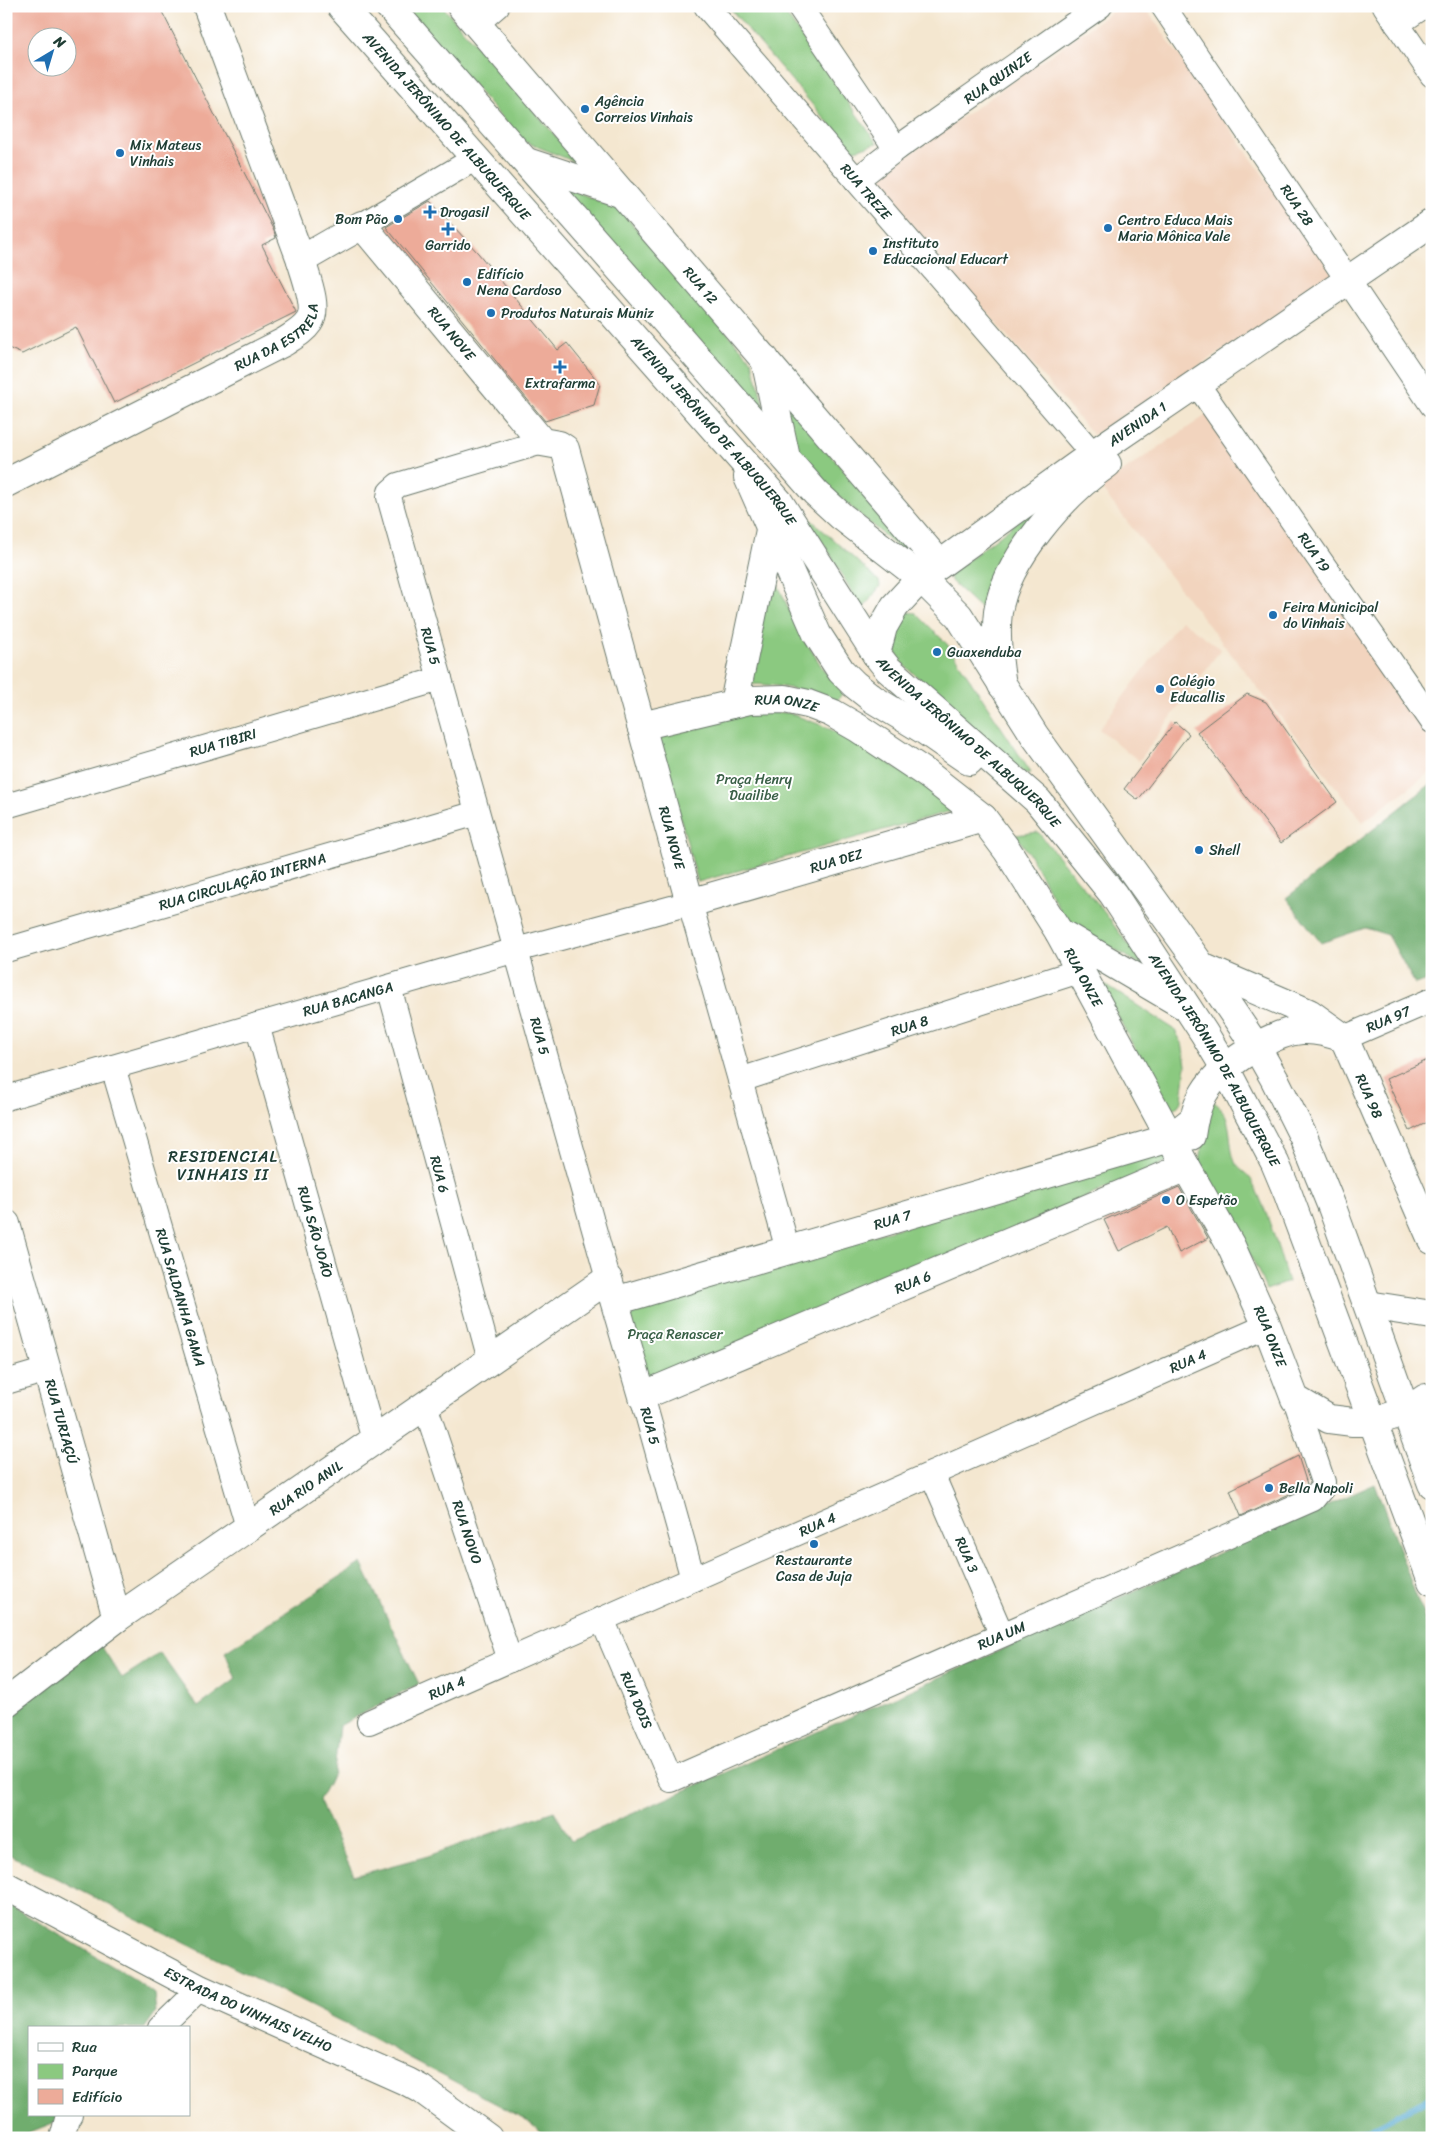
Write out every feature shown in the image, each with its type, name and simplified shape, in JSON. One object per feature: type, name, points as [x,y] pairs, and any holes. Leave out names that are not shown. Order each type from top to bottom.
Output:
[{"type":"street","name":"RUA DA ESTRELA","points":[[6,483],[284,342],[302,330],[311,321],[312,301],[301,260],[207,6]]},
{"type":"street","name":"AVENIDA JERÔNIMO DE ALBUQUERQUE","points":[[341,6],[738,453],[779,502],[876,654],[901,683],[1038,800],[1113,894],[1225,1068],[1274,1162],[1288,1194],[1432,1580]]},
{"type":"street","points":[[389,6],[787,460],[834,511],[931,571],[1035,736],[1202,967],[1257,1048],[1275,1080],[1303,1136],[1368,1305],[1432,1484]]},
{"type":"street","name":"RUA TREZE","points":[[706,6],[1099,460]]},
{"type":"street","points":[[799,6],[896,149]]},
{"type":"street","name":"RUA QUINZE","points":[[856,180],[896,149],[1100,6]]},
{"type":"street","name":"RUA 28","points":[[1163,6],[1432,405]]},
{"type":"street","points":[[1424,6],[1391,15],[1432,75]]},
{"type":"street","name":"RUA 12","points":[[478,12],[623,194],[765,359],[931,571]]},
{"type":"street","points":[[301,260],[476,158]]},
{"type":"street","points":[[526,162],[623,194]]},
{"type":"street","name":"AVENIDA 1","points":[[876,654],[883,627],[894,606],[931,571],[1099,460],[1352,287],[1432,223]]},
{"type":"street","name":"RUA NOVE","points":[[362,225],[542,442],[559,445],[566,450],[690,903],[788,1250]]},
{"type":"street","name":"AVENIDA 1","points":[[1352,287],[1432,242]]},
{"type":"street","points":[[765,359],[787,460]]},
{"type":"street","name":"RUA 19","points":[[1201,390],[1432,721]]},
{"type":"street","name":"RUA 5","points":[[542,442],[398,485],[390,492],[390,502],[693,1579]]},
{"type":"street","points":[[738,453],[770,530],[818,634],[841,670],[854,684],[924,730],[1004,789],[1059,838],[1113,894]]},
{"type":"street","name":"AVENIDA 1","points":[[1002,685],[998,656],[998,613],[1010,573],[1020,555],[1099,460]]},
{"type":"street","name":"RUA ONZE","points":[[734,703],[770,530]]},
{"type":"street","name":"RUA TIBIRI","points":[[6,806],[440,679]]},
{"type":"street","name":"RUA ONZE","points":[[641,726],[734,703],[767,698],[785,699],[808,704],[832,713],[858,728],[927,774],[983,818],[1007,850],[1059,932],[1186,1168],[1231,1246],[1267,1326],[1295,1399],[1323,1482]]},
{"type":"street","name":"RUA CIRCULAÇÃO INTERNA","points":[[6,950],[478,813]]},
{"type":"street","name":"RUA DEZ","points":[[690,903],[983,818]]},
{"type":"street","name":"RUA BACANGA","points":[[6,1098],[516,950],[690,903]]},
{"type":"street","points":[[1059,932],[1188,1008]]},
{"type":"street","points":[[1202,967],[1309,1013],[1344,1038]]},
{"type":"street","name":"RUA 8","points":[[740,1080],[1079,971]]},
{"type":"street","name":"RUA 6","points":[[389,987],[490,1360]]},
{"type":"street","name":"RUA 97","points":[[1344,1038],[1432,1000]]},
{"type":"street","name":"RUA SÃO JOÃO","points":[[257,1025],[374,1440]]},
{"type":"street","points":[[1186,1168],[1194,1119],[1203,1094],[1225,1068],[1257,1048],[1289,1032],[1301,1030],[1322,1031],[1344,1038]]},
{"type":"street","name":"RUA 98","points":[[1344,1038],[1432,1240]]},
{"type":"street","name":"RUA SALDANHA GAMA","points":[[113,1067],[248,1527]]},
{"type":"street","points":[[1170,1138],[1194,1119]]},
{"type":"street","name":"RUA 7","points":[[612,1290],[788,1250],[1170,1138]]},
{"type":"street","name":"RUA 6","points":[[642,1396],[1186,1168]]},
{"type":"street","name":"RUA TURIAÇÚ","points":[[6,1224],[116,1618]]},
{"type":"street","name":"RUA RIO ANIL","points":[[6,1703],[116,1618],[490,1360],[612,1290]]},
{"type":"street","points":[[1368,1305],[1432,1315]]},
{"type":"street","name":"RUA 4","points":[[369,1722],[1267,1326]]},
{"type":"street","points":[[6,1382],[47,1370]]},
{"type":"street","points":[[1295,1399],[1329,1419],[1372,1422],[1406,1412],[1432,1393]]},
{"type":"street","name":"RUA NOVO","points":[[425,1405],[510,1660]]},
{"type":"street","points":[[1419,1448],[1432,1406]]},
{"type":"street","name":"RUA 3","points":[[932,1474],[1002,1634]]},
{"type":"street","name":"RUA UM","points":[[670,1780],[1313,1498],[1322,1488],[1323,1482]]},
{"type":"street","name":"RUA DOIS","points":[[602,1620],[670,1780]]},
{"type":"street","name":"ESTRADA DO VINHAIS VELHO","points":[[6,1886],[200,1989],[408,2082],[421,2089],[488,2138]]},
{"type":"street","points":[[162,2026],[200,1989]]},
{"type":"street","points":[[62,2138],[69,2116]]},
{"type":"shaded area","name":"Centro Educa Mais Maria Mônica Vale","points":[[1120,6],[1144,6],[1335,277],[1093,435],[873,180]]},
{"type":"shaded area","name":"Feira Municipal do Vinhais","points":[[1211,412],[1432,742],[1432,771],[1363,822],[1100,487]]},
{"type":"shaded area","name":"Colégio Educallis","points":[[1181,620],[1221,649],[1139,761],[1099,729]]},
{"type":"green space","points":[[404,6],[442,6],[580,164],[521,140]]},
{"type":"green space","points":[[728,6],[780,6],[877,143],[852,151]]},
{"type":"green space","points":[[570,189],[620,210],[752,361],[767,418],[565,191]]},
{"type":"green space","points":[[784,401],[919,558],[908,556],[801,464]]},
{"type":"green space","points":[[1040,504],[1043,507],[1004,553],[996,566],[982,607],[979,607],[951,581],[950,574]]},
{"type":"green space","points":[[798,508],[879,581],[880,586],[862,610],[828,550]]},
{"type":"green space","points":[[773,573],[795,624],[825,672],[845,690],[836,702],[792,688],[746,684]]},
{"type":"green space","points":[[907,612],[916,613],[947,644],[1031,773],[1024,773],[903,664],[895,649],[893,637]]},
{"type":"green space","name":"Praça Henry Duailibe","points":[[746,710],[789,713],[821,725],[857,742],[958,809],[698,882],[658,736]]},
{"type":"green space","points":[[1432,783],[1432,979],[1415,984],[1388,935],[1365,928],[1321,943],[1286,898]]},
{"type":"green space","points":[[1038,832],[1104,912],[1145,967],[1065,920],[1030,855],[1016,835]]},
{"type":"green space","points":[[1102,986],[1107,986],[1174,1029],[1182,1043],[1186,1065],[1182,1100],[1178,1106],[1168,1112]]},
{"type":"green space","points":[[1214,1102],[1221,1108],[1228,1123],[1235,1162],[1250,1178],[1263,1205],[1288,1282],[1266,1290],[1257,1268],[1199,1167],[1208,1111]]},
{"type":"green space","name":"Praça Renascer","points":[[1163,1152],[1168,1161],[649,1390],[621,1308]]},
{"type":"green space","points":[[1375,1484],[1432,1639],[1432,2138],[548,2138],[525,2119],[346,2024],[6,1853],[6,1717],[98,1641],[122,1678],[160,1653],[198,1707],[236,1679],[225,1652],[361,1563],[419,1684],[339,1726],[334,1773],[319,1800],[354,1876],[428,1856],[554,1811],[571,1841]]},
{"type":"green space","points":[[6,1903],[134,1979],[154,1994],[156,2012],[146,2026],[28,2026],[28,2116],[61,2116],[58,2121],[15,2138],[6,2138]]},
{"type":"building","name":"Mix Mateus Vinhais","points":[[6,6],[159,6],[274,231],[276,238],[262,245],[296,312],[114,403],[76,327],[22,354],[6,347]]},
{"type":"building","points":[[430,201],[478,253],[558,350],[567,343],[600,384],[594,405],[545,421],[386,227]]},
{"type":"building","points":[[1247,694],[1266,702],[1337,802],[1281,843],[1197,732]]},
{"type":"building","points":[[1175,722],[1189,734],[1138,800],[1124,789]]},
{"type":"building","points":[[1432,1058],[1432,1120],[1410,1131],[1386,1079]]},
{"type":"building","name":"O Espetão","points":[[1179,1187],[1208,1238],[1179,1253],[1167,1227],[1119,1251],[1104,1220]]},
{"type":"building","name":"Bella Napoli","points":[[1298,1456],[1307,1484],[1305,1487],[1241,1516],[1230,1490]]},
{"type":"waterway","points":[[1341,2138],[1377,2126],[1432,2097]]},
{"type":"place","name":"Agência Correios Vinhais","points":[[585,109]]},
{"type":"place","name":"Mix Mateus Vinhais","points":[[120,153]]},
{"type":"place","name":"Drogasil","points":[[430,212]]},
{"type":"place","name":"Bom Pão","points":[[398,219]]},
{"type":"place","name":"Centro Educa Mais Maria Mônica Vale","points":[[1108,228]]},
{"type":"place","name":"Garrido","points":[[448,229]]},
{"type":"place","name":"Instituto Educacional Educart","points":[[873,251]]},
{"type":"place","name":"Edifício Nena Cardoso","points":[[467,282]]},
{"type":"place","name":"Produtos Naturais Muniz","points":[[491,313]]},
{"type":"place","name":"Extrafarma","points":[[560,367]]},
{"type":"place","name":"Feira Municipal do Vinhais","points":[[1273,615]]},
{"type":"place","name":"Guaxenduba","points":[[937,652]]},
{"type":"place","name":"Colégio Educallis","points":[[1160,689]]},
{"type":"place","name":"Shell","points":[[1199,850]]},
{"type":"place","name":"O Espetão","points":[[1166,1200]]},
{"type":"place","name":"Bella Napoli","points":[[1269,1488]]},
{"type":"place","name":"Restaurante Casa de Juja","points":[[814,1544]]},
{"type":"district","name":"RESIDENCIAL VINHAIS II","points":[[223,1165]]}]
